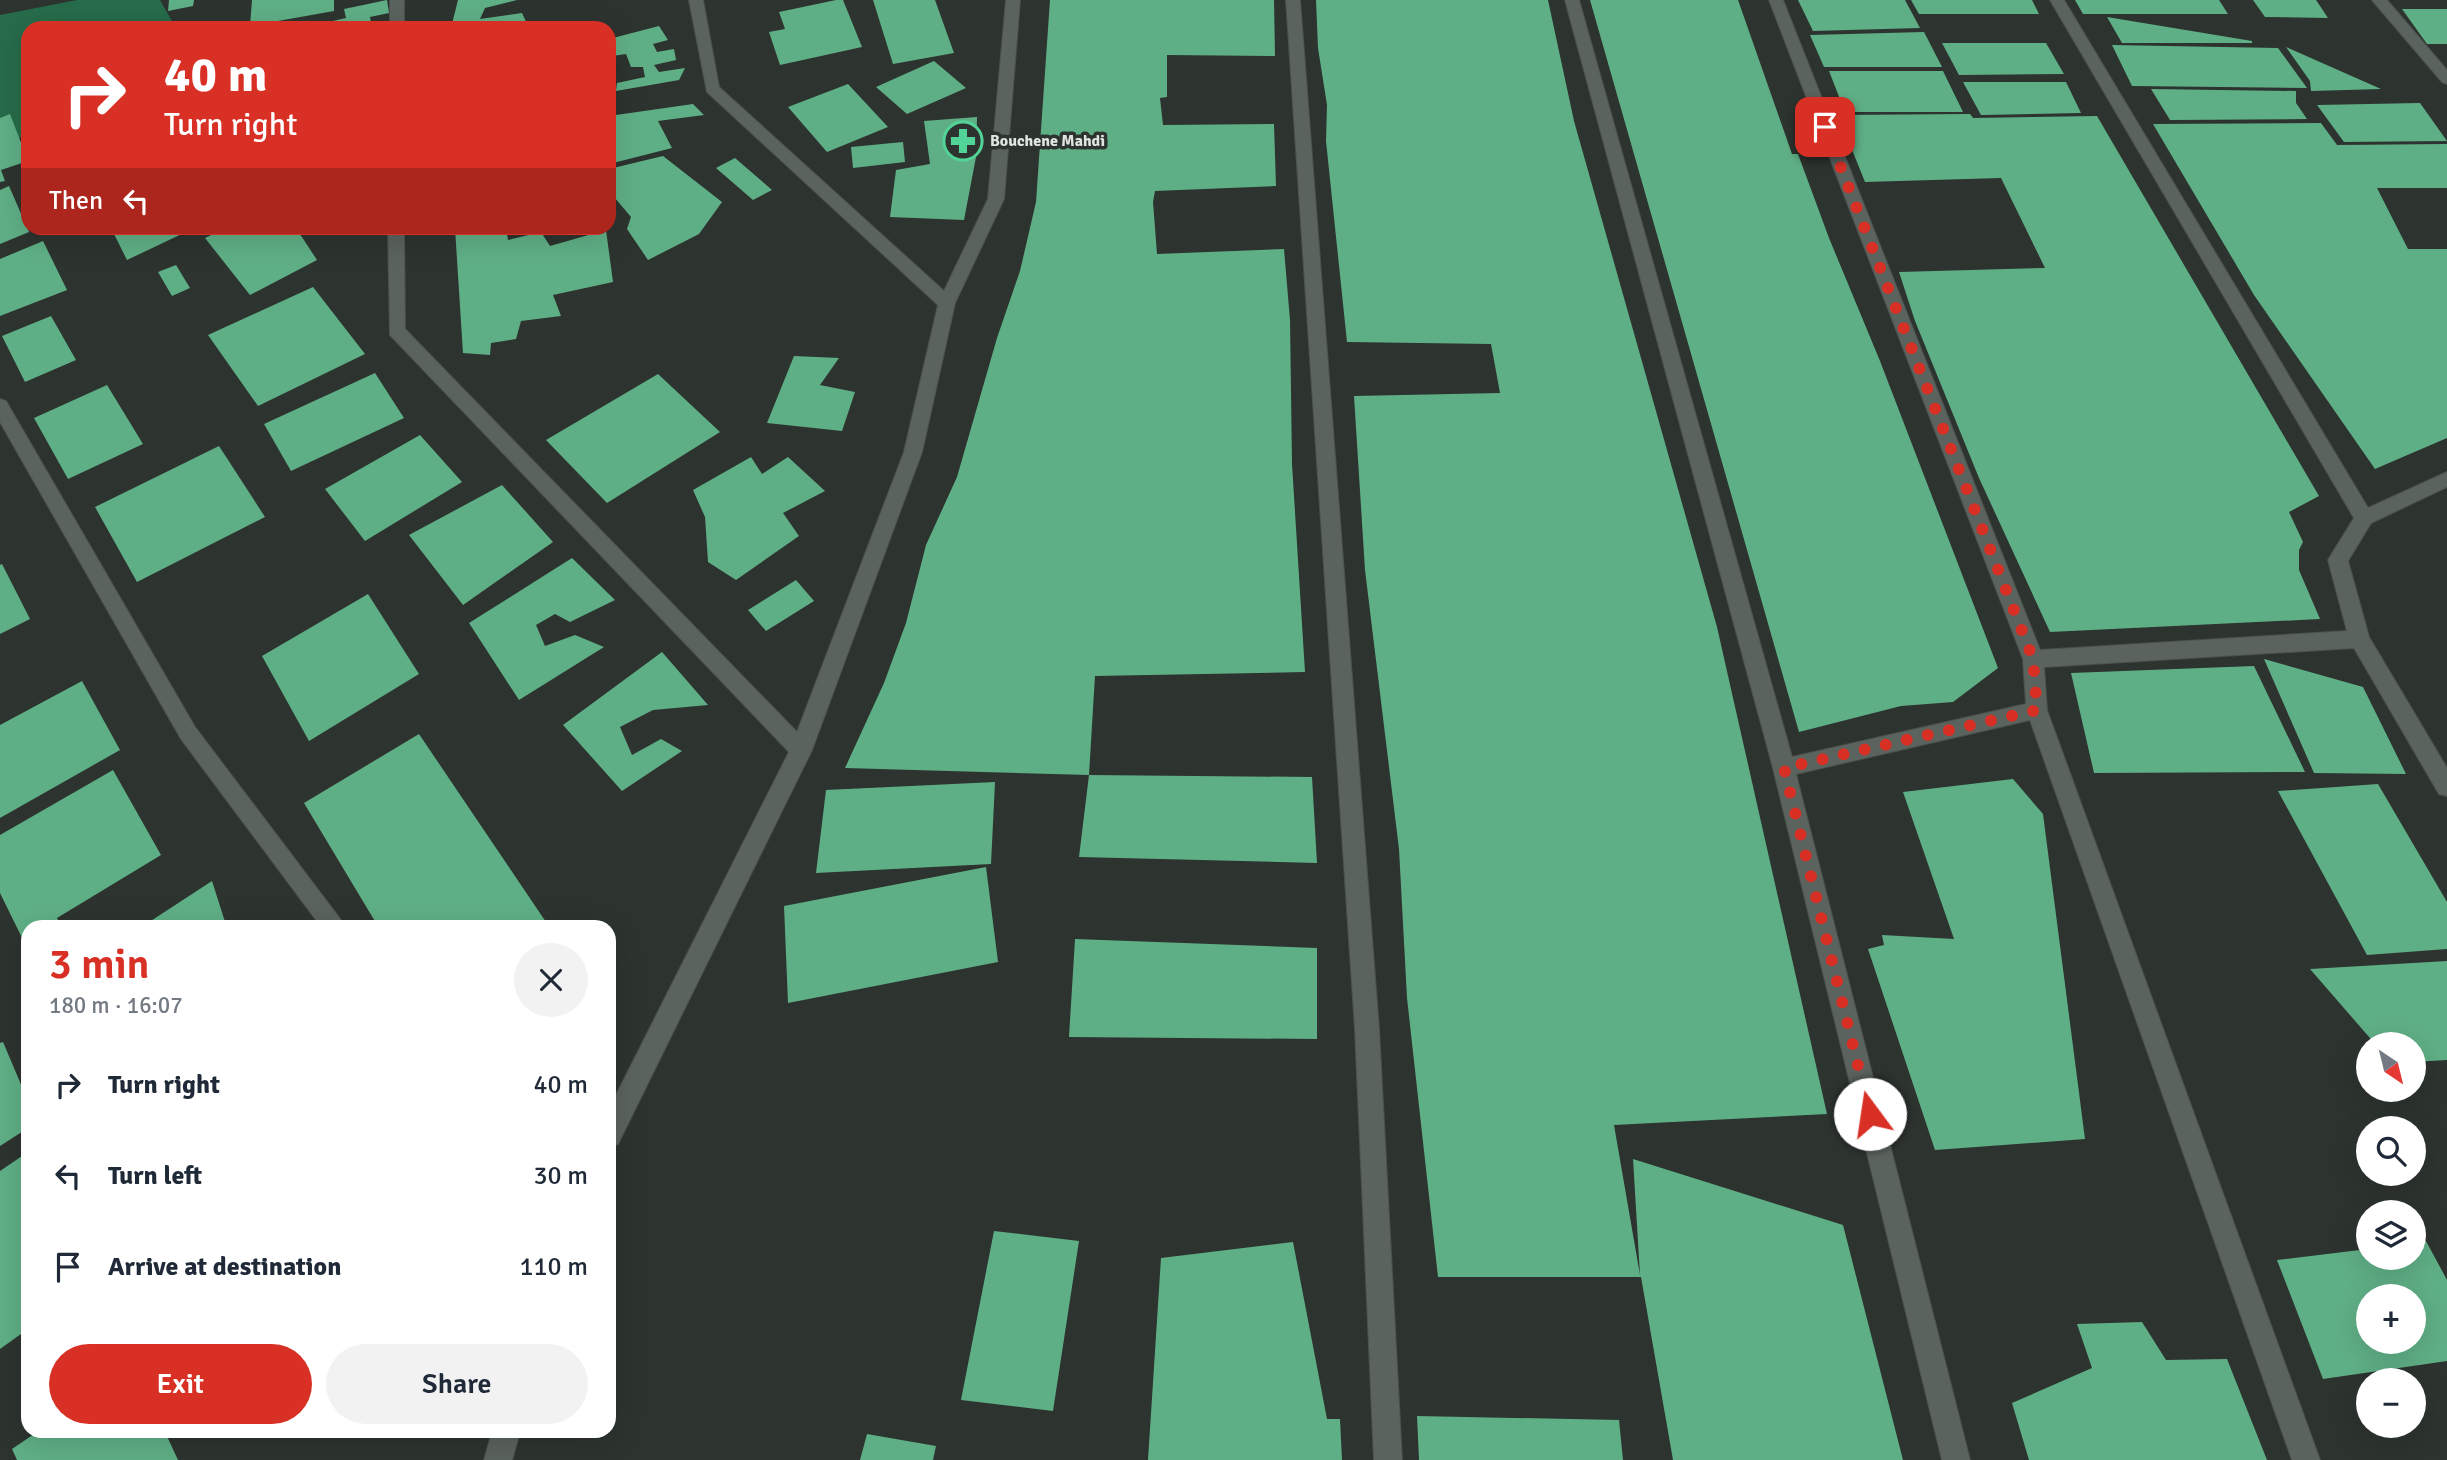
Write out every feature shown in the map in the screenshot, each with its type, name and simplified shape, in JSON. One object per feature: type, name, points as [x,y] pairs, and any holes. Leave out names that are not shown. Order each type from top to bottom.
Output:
[{"type":"street","points":[[397,0],[397,21]]},
{"type":"street","points":[[696,0],[712,89],[947,303]]},
{"type":"street","points":[[616,1121],[802,750],[912,452],[947,303],[996,200],[1013,0]]},
{"type":"street","points":[[1293,0],[1367,1029],[1388,1460]]},
{"type":"street","points":[[1572,0],[1784,768],[1956,1460]]},
{"type":"street","points":[[1776,0],[2033,659],[2037,710],[2306,1460]]},
{"type":"street","points":[[2057,0],[2364,518]]},
{"type":"street","points":[[2379,0],[2447,79]]},
{"type":"street","points":[[397,235],[396,331],[802,750]]},
{"type":"street","points":[[0,407],[188,733],[330,920]]},
{"type":"street","points":[[2447,479],[2364,518],[2338,560],[2359,639],[2447,787]]},
{"type":"street","points":[[2033,659],[2359,639]]},
{"type":"street","points":[[1784,768],[2037,710]]},
{"type":"street","points":[[498,1460],[504,1438]]},
{"type":"green space","points":[[77,0],[160,0],[172,21],[21,21],[21,137],[0,150],[0,15]]},
{"type":"building","points":[[169,0],[194,0],[193,6],[168,11]]},
{"type":"building","points":[[252,0],[334,0],[334,11],[278,21],[250,21]]},
{"type":"building","points":[[387,0],[389,13],[370,17],[371,21],[333,21],[346,18],[344,9]]},
{"type":"building","points":[[458,0],[517,0],[485,8],[480,19],[522,13],[526,21],[453,21]]},
{"type":"building","points":[[843,0],[862,47],[780,65],[769,32],[785,29],[779,12]]},
{"type":"building","points":[[873,0],[935,0],[954,53],[893,64]]},
{"type":"building","points":[[1050,0],[1274,0],[1275,56],[1167,55],[1167,97],[1160,98],[1163,125],[1274,124],[1276,186],[1155,191],[1153,202],[1157,254],[1284,249],[1290,320],[1292,464],[1305,672],[1095,676],[1089,775],[845,768],[884,683],[906,623],[926,545],[957,477],[997,338],[1020,271],[1036,202]]},
{"type":"building","points":[[1316,0],[1548,0],[1574,121],[1717,627],[1827,1114],[1614,1125],[1640,1275],[1633,1159],[1843,1225],[1903,1460],[1673,1460],[1641,1277],[1438,1277],[1407,998],[1399,849],[1365,570],[1354,396],[1500,393],[1491,344],[1347,342],[1326,141],[1327,105],[1318,48]]},
{"type":"building","points":[[1590,0],[1738,0],[1792,154],[1798,154],[1998,668],[1953,702],[1901,706],[1799,732]]},
{"type":"building","points":[[1798,0],[1905,0],[1920,28],[1813,31]]},
{"type":"building","points":[[1911,0],[2032,0],[2039,14],[1919,14]]},
{"type":"building","points":[[2075,0],[2219,0],[2228,14],[2083,14]]},
{"type":"building","points":[[2253,0],[2316,0],[2328,18],[2265,17]]},
{"type":"building","points":[[2402,9],[2447,9],[2447,44],[2427,44]]},
{"type":"building","points":[[2107,17],[2252,41],[2252,43],[2122,43]]},
{"type":"building","points":[[659,26],[668,40],[653,44],[657,52],[674,49],[676,60],[654,65],[659,72],[685,68],[679,80],[616,91],[617,83],[645,77],[643,67],[631,67],[626,54],[616,55],[616,37]]},
{"type":"building","points":[[1924,32],[1942,67],[1824,67],[1810,35]]},
{"type":"building","points":[[1942,43],[2046,43],[2064,74],[1959,75]]},
{"type":"building","points":[[2112,45],[2278,48],[2307,88],[2132,86]]},
{"type":"building","points":[[2286,47],[2381,89],[2311,91],[2310,81]]},
{"type":"building","points":[[934,61],[966,88],[907,114],[876,87]]},
{"type":"building","points":[[1829,71],[1943,71],[1963,112],[1845,112]]},
{"type":"building","points":[[1963,82],[2066,82],[2081,113],[1981,115]]},
{"type":"building","points":[[848,84],[888,127],[827,152],[788,107]]},
{"type":"building","points":[[2151,89],[2296,91],[2296,103],[2307,119],[2170,120]]},
{"type":"building","points":[[2420,103],[2447,141],[2344,142],[2317,105]]},
{"type":"building","points":[[693,104],[704,115],[658,121],[672,148],[616,162],[616,115]]},
{"type":"building","points":[[10,114],[21,143],[21,163],[1,170],[5,181],[0,182],[0,118]]},
{"type":"building","points":[[1970,114],[1973,118],[2097,116],[2319,496],[2289,512],[2303,542],[2299,550],[2299,570],[2320,619],[2050,632],[1979,478],[1915,321],[1899,272],[2045,268],[2001,178],[1865,182],[1838,115]]},
{"type":"building","points":[[977,117],[976,157],[964,220],[890,217],[896,170],[930,164],[924,121]]},
{"type":"building","points":[[2321,123],[2337,145],[2447,144],[2447,188],[2377,188],[2408,249],[2447,249],[2447,438],[2375,469],[2254,295],[2153,124]]},
{"type":"building","points":[[903,142],[905,162],[853,168],[851,147]]},
{"type":"building","points":[[663,156],[722,202],[699,234],[648,260],[627,229],[631,217],[616,199],[616,167]]},
{"type":"building","points":[[735,158],[772,190],[753,200],[716,168]]},
{"type":"building","points":[[9,186],[21,214],[22,235],[0,244],[0,190]]},
{"type":"building","points":[[114,235],[180,235],[127,260]]},
{"type":"building","points":[[211,235],[301,235],[317,260],[250,295],[205,238]]},
{"type":"building","points":[[455,235],[507,235],[508,240],[543,235],[550,246],[588,235],[607,235],[613,282],[553,295],[561,316],[521,321],[516,339],[491,343],[490,355],[463,353]]},
{"type":"building","points":[[43,241],[67,290],[0,316],[0,259]]},
{"type":"building","points":[[176,265],[190,288],[172,296],[158,272]]},
{"type":"building","points":[[313,287],[365,354],[258,406],[208,335]]},
{"type":"building","points":[[51,316],[76,360],[25,382],[2,336]]},
{"type":"building","points":[[794,356],[839,358],[820,385],[855,392],[842,431],[767,423]]},
{"type":"building","points":[[375,373],[404,418],[291,471],[264,424]]},
{"type":"building","points":[[658,374],[720,432],[607,503],[546,440]]},
{"type":"building","points":[[107,385],[143,444],[68,479],[34,418]]},
{"type":"building","points":[[420,435],[462,482],[365,541],[325,489]]},
{"type":"building","points":[[219,446],[265,517],[137,582],[95,507]]},
{"type":"building","points":[[751,457],[762,474],[788,457],[825,491],[783,513],[799,536],[736,580],[708,562],[705,517],[693,490]]},
{"type":"building","points":[[502,485],[553,542],[463,605],[409,535]]},
{"type":"building","points":[[572,558],[615,600],[570,622],[555,614],[536,625],[545,646],[575,635],[604,647],[519,700],[469,623]]},
{"type":"building","points":[[2,564],[30,619],[0,634],[0,565]]},
{"type":"building","points":[[796,580],[814,601],[766,631],[748,610]]},
{"type":"building","points":[[368,594],[419,674],[309,741],[262,656]]},
{"type":"building","points":[[662,652],[708,705],[653,710],[620,727],[632,755],[661,739],[682,751],[622,791],[563,725]]},
{"type":"building","points":[[2264,659],[2363,687],[2406,774],[2314,773]]},
{"type":"building","points":[[2254,666],[2305,772],[2094,773],[2071,673]]},
{"type":"building","points":[[82,681],[120,750],[0,818],[0,725]]},
{"type":"building","points":[[419,734],[545,920],[374,920],[304,803]]},
{"type":"building","points":[[113,770],[161,855],[57,918],[58,920],[21,920],[21,936],[0,893],[0,835]]},
{"type":"building","points":[[1089,775],[1312,777],[1317,863],[1079,857]]},
{"type":"building","points":[[2013,779],[2043,814],[2085,1139],[1935,1150],[1868,949],[1884,945],[1882,935],[1954,939],[1903,792]]},
{"type":"building","points":[[995,782],[991,864],[816,873],[826,790]]},
{"type":"building","points":[[2378,784],[2447,902],[2447,949],[2367,955],[2278,791]]},
{"type":"building","points":[[986,867],[998,962],[788,1003],[784,906]]},
{"type":"building","points":[[212,881],[224,920],[152,920]]},
{"type":"building","points":[[1075,939],[1317,948],[1317,1039],[1069,1037]]},
{"type":"building","points":[[2447,961],[2447,1060],[2426,1061],[2426,1032],[2365,1032],[2310,969]]},
{"type":"building","points":[[3,1042],[21,1084],[21,1132],[0,1146],[0,1043]]},
{"type":"building","points":[[21,1157],[21,1334],[0,1349],[0,1171]]},
{"type":"building","points":[[994,1231],[1079,1241],[1053,1411],[961,1400]]},
{"type":"building","points":[[2426,1241],[2447,1280],[2447,1361],[2399,1368],[2356,1368],[2356,1374],[2323,1379],[2277,1260],[2356,1250],[2356,1270],[2426,1270]]},
{"type":"building","points":[[1293,1242],[1327,1419],[1340,1419],[1342,1460],[1148,1460],[1161,1258]]},
{"type":"building","points":[[2142,1322],[2166,1360],[2227,1359],[2267,1460],[2029,1460],[2012,1403],[2092,1368],[2077,1324]]},
{"type":"building","points":[[1417,1416],[1619,1420],[1623,1460],[1419,1460]]},
{"type":"building","points":[[867,1434],[936,1446],[933,1460],[860,1460]]},
{"type":"building","points":[[28,1438],[168,1438],[178,1460],[17,1460],[12,1449]]},
{"type":"place","name":"Bouchene Mahdi","points":[[963,141]]},
{"type":"route","points":[[1825,127],[2033,659],[2037,710],[1784,768],[1870,1114]]}]
